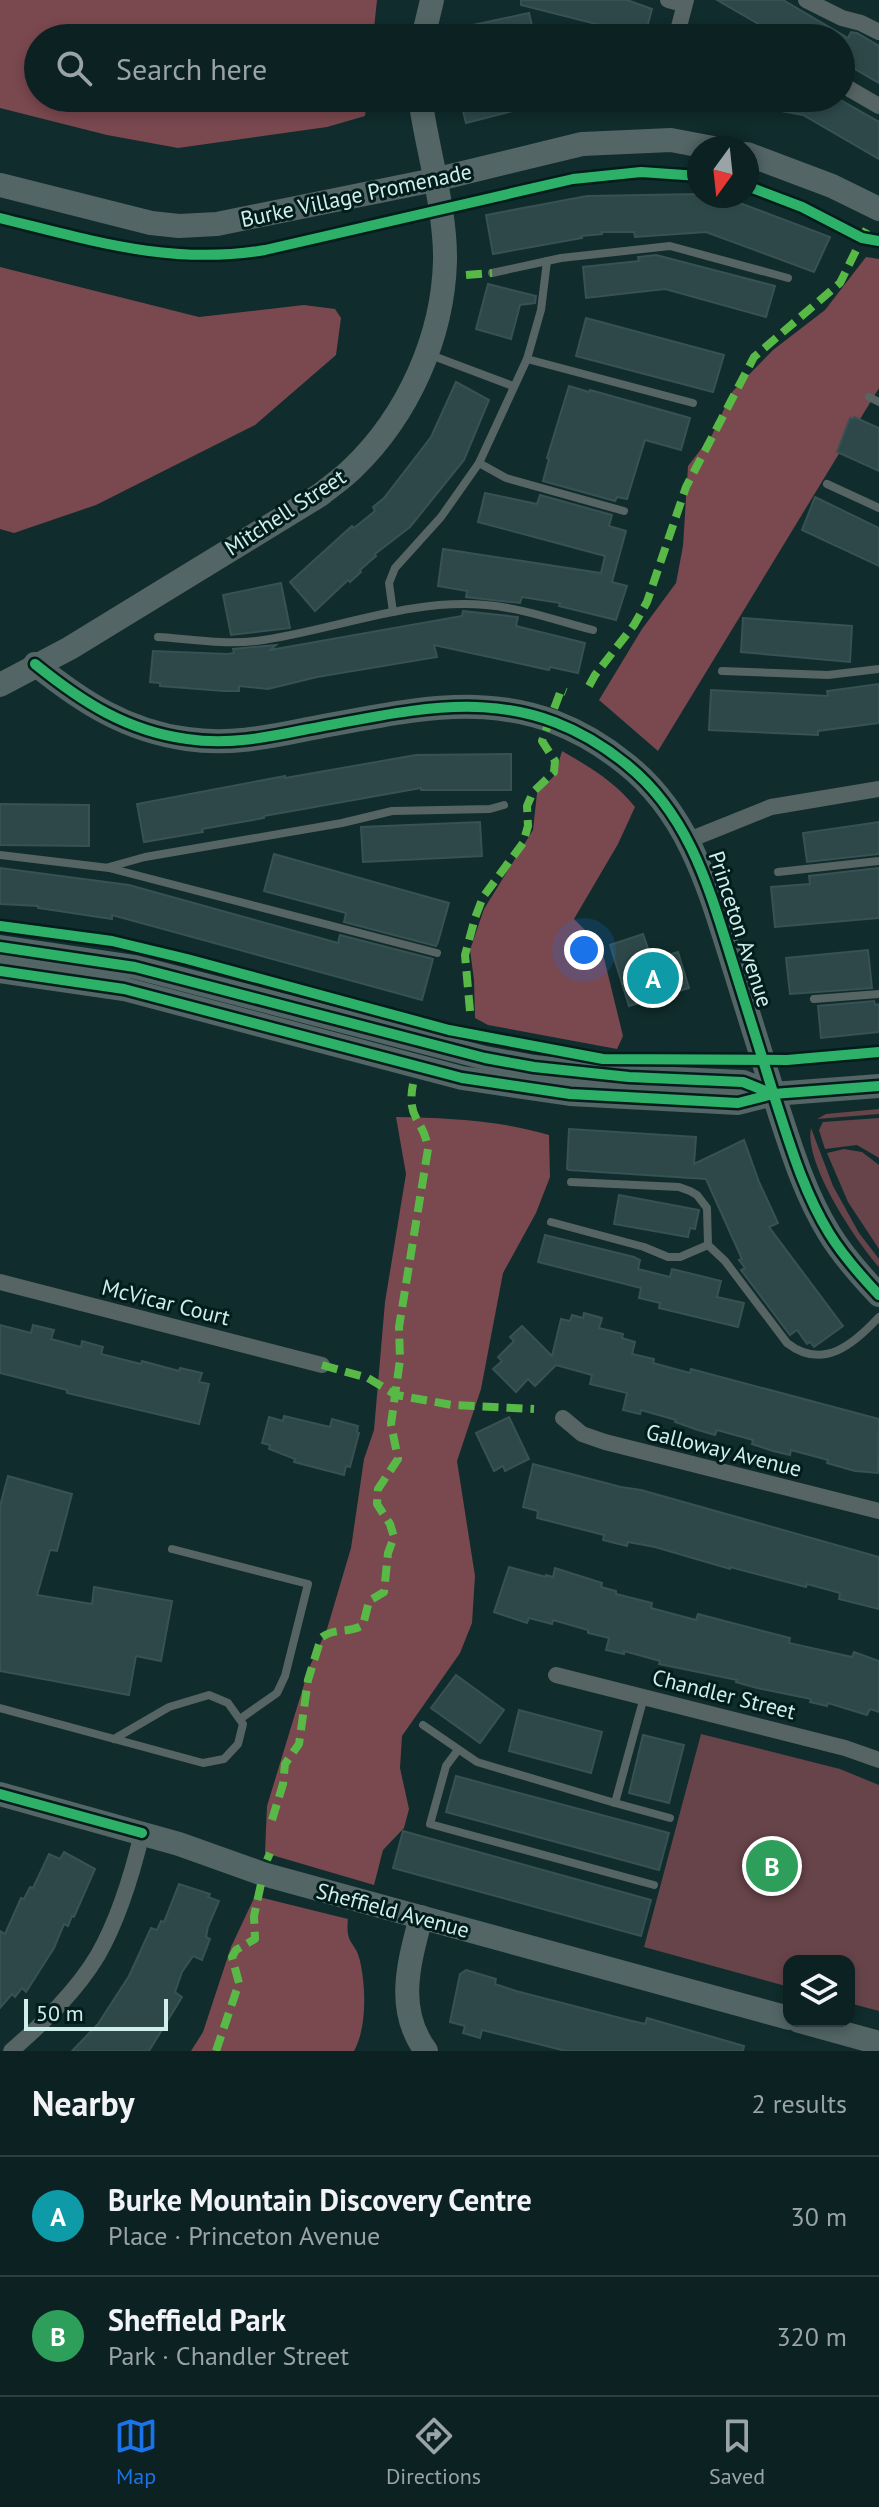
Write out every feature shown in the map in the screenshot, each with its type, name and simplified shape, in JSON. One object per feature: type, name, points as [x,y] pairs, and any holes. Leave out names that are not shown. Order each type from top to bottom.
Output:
[{"type":"street","points":[[426,24],[432,0]]},
{"type":"street","points":[[806,0],[879,32]]},
{"type":"street","points":[[677,24],[679,1]]},
{"type":"street","points":[[855,92],[879,106]]},
{"type":"street","name":"Mitchell Street","points":[[0,685],[70,648],[320,495],[353,468],[383,433],[409,393],[427,354],[436,320],[445,259],[422,112]]},
{"type":"street","name":"Burke Village Promenade","points":[[0,185],[151,223],[179,226],[217,224],[434,180],[582,144],[671,140],[687,143]]},
{"type":"street","points":[[759,158],[804,174],[879,209]]},
{"type":"street","name":"Princeton Avenue","points":[[35,664],[81,699],[125,724],[199,741],[260,738],[438,706],[489,707],[533,715],[580,734],[626,764],[662,800],[689,840],[714,904],[794,1159],[817,1212],[846,1258],[879,1295]]},
{"type":"street","points":[[689,840],[771,807],[879,789]]},
{"type":"street","points":[[0,947],[135,967],[485,1058],[534,1067],[629,1077],[743,1082],[773,1094]]},
{"type":"street","points":[[0,971],[139,992],[422,1068],[504,1086],[653,1101],[738,1103],[773,1094],[879,1086]]},
{"type":"street","name":"McVicar Court","points":[[0,1282],[322,1365]]},
{"type":"street","name":"Galloway Avenue","points":[[563,1418],[582,1434],[605,1442],[879,1511]]},
{"type":"street","name":"Chandler Street","points":[[556,1675],[845,1748],[879,1760]]},
{"type":"street","name":"Sheffield Avenue","points":[[0,1794],[179,1844],[263,1874],[783,2016]]},
{"type":"street","points":[[11,2051],[51,2015],[97,1956],[123,1898],[142,1833]]},
{"type":"street","points":[[421,1917],[408,1966],[406,1994],[413,2028],[426,2051]]},
{"type":"street","points":[[821,2027],[879,2043]]},
{"type":"lane","points":[[492,273],[547,261],[670,246],[788,278]]},
{"type":"lane","points":[[393,612],[389,583],[395,568],[441,517],[479,463],[527,359],[541,310],[547,261]]},
{"type":"lane","points":[[427,354],[513,386]]},
{"type":"lane","points":[[527,359],[693,403]]},
{"type":"lane","points":[[869,397],[879,402]]},
{"type":"lane","points":[[479,463],[506,478],[624,511]]},
{"type":"lane","points":[[827,484],[879,508]]},
{"type":"lane","points":[[158,637],[259,640],[393,612],[445,605],[484,604],[593,630]]},
{"type":"lane","points":[[722,671],[828,675],[879,669]]},
{"type":"lane","points":[[109,868],[145,857],[342,823],[392,811],[490,809],[504,805]]},
{"type":"lane","points":[[0,855],[109,868],[437,953]]},
{"type":"lane","points":[[778,872],[879,861]]},
{"type":"lane","points":[[814,999],[879,994]]},
{"type":"lane","points":[[571,1182],[679,1187],[697,1195],[707,1208],[708,1245],[725,1261],[794,1348],[820,1355],[833,1354],[879,1317]]},
{"type":"lane","points":[[551,1222],[644,1247],[668,1257],[680,1257],[708,1245]]},
{"type":"lane","points":[[172,1549],[308,1584],[285,1676],[277,1693],[240,1719]]},
{"type":"lane","points":[[0,1708],[114,1739],[203,1763],[224,1759],[238,1744],[243,1724],[228,1703],[219,1697],[199,1696],[169,1707],[114,1739]]},
{"type":"lane","points":[[615,1803],[644,1696]]},
{"type":"lane","points":[[423,1725],[458,1750],[491,1768],[670,1818]]},
{"type":"lane","points":[[458,1750],[446,1766],[430,1824],[654,1885]]},
{"type":"shaded area","points":[[0,0],[377,0],[374,24],[24,24],[24,112],[365,112],[365,116],[327,127],[178,148],[107,135],[0,108]]},
{"type":"shaded area","points":[[866,257],[879,259],[879,388],[658,751],[599,700],[642,629],[676,583],[683,546],[688,466],[712,435],[732,392],[773,350],[825,310]]},
{"type":"shaded area","points":[[0,267],[199,317],[304,305],[335,309],[341,318],[336,355],[255,425],[96,505],[14,533],[0,529]]},
{"type":"shaded area","points":[[562,751],[592,769],[635,807],[618,844],[574,919],[601,946],[623,1036],[617,1049],[488,1025],[475,1018],[470,950],[484,909],[533,830],[537,793],[555,775]]},
{"type":"shaded area","points":[[879,1109],[879,1114],[817,1119],[826,1114]]},
{"type":"shaded area","points":[[396,1117],[492,1123],[549,1135],[550,1177],[536,1213],[503,1273],[481,1389],[457,1461],[475,1576],[472,1623],[460,1653],[402,1736],[400,1768],[409,1809],[404,1828],[383,1850],[374,1885],[265,1853],[267,1806],[309,1668],[327,1629],[351,1548],[364,1459],[374,1430],[385,1302],[406,1174]]},
{"type":"shaded area","points":[[879,1118],[879,1158],[857,1145],[825,1149],[819,1130],[823,1122]]},
{"type":"shaded area","points":[[811,1128],[833,1186],[859,1233],[879,1259],[879,1267],[846,1221],[823,1181],[815,1161]]},
{"type":"shaded area","points":[[844,1149],[862,1152],[879,1165],[879,1249],[848,1202],[827,1153]]},
{"type":"shaded area","points":[[701,1734],[840,1769],[879,1785],[879,2011],[855,2005],[855,1955],[783,1955],[783,1985],[644,1947]]},
{"type":"shaded area","points":[[255,1896],[348,1919],[349,1939],[360,1961],[364,1995],[361,2031],[354,2051],[191,2051],[203,2032],[231,1947]]},
{"type":"building","points":[[521,0],[627,0],[652,9],[648,24],[596,24],[521,5]]},
{"type":"building","points":[[717,0],[783,0],[824,24],[759,24]]},
{"type":"building","points":[[529,13],[532,24],[478,24]]},
{"type":"building","points":[[855,33],[879,46],[879,83],[855,69]]},
{"type":"building","points":[[855,108],[879,122],[879,159],[803,115],[787,112],[855,112]]},
{"type":"building","points":[[463,112],[509,112],[466,123]]},
{"type":"building","points":[[687,194],[687,208],[753,208],[830,237],[814,272],[706,232],[635,237],[634,232],[602,232],[493,254],[486,215],[587,196]]},
{"type":"building","points":[[656,255],[775,286],[766,317],[665,289],[586,298],[583,267],[639,261],[638,257]]},
{"type":"building","points":[[488,284],[536,296],[535,303],[520,305],[511,339],[476,329]]},
{"type":"building","points":[[586,318],[724,355],[713,392],[576,356]]},
{"type":"building","points":[[456,382],[489,400],[464,460],[410,527],[375,554],[361,572],[315,611],[290,582],[352,526],[354,528],[375,511],[373,507],[384,498],[431,437]]},
{"type":"building","points":[[569,386],[690,418],[681,450],[645,440],[627,499],[617,497],[615,501],[543,481]]},
{"type":"building","points":[[850,418],[879,428],[879,471],[837,452]]},
{"type":"building","points":[[485,493],[537,504],[540,495],[612,515],[609,526],[626,531],[612,582],[627,586],[616,620],[559,606],[560,603],[522,597],[520,603],[466,597],[467,591],[438,586],[443,549],[601,573],[605,556],[478,522]]},
{"type":"building","points":[[815,497],[879,528],[879,566],[802,530]]},
{"type":"building","points":[[281,583],[290,628],[231,635],[223,595]]},
{"type":"building","points":[[463,611],[518,617],[516,626],[585,643],[578,673],[550,667],[549,670],[434,645],[437,657],[317,677],[268,689],[239,686],[239,691],[224,691],[160,686],[160,683],[150,682],[153,651],[228,654],[234,653],[233,649],[276,645],[270,650],[462,616]]},
{"type":"building","points":[[743,618],[852,626],[850,662],[741,652]]},
{"type":"building","points":[[879,684],[879,723],[818,731],[818,735],[709,730],[711,690],[828,696],[827,691]]},
{"type":"building","points":[[511,754],[511,790],[421,788],[264,816],[202,829],[203,832],[144,842],[137,804],[416,755]]},
{"type":"building","points":[[0,804],[89,805],[89,846],[0,845]]},
{"type":"building","points":[[480,822],[482,856],[363,862],[361,827]]},
{"type":"building","points":[[879,822],[879,854],[807,862],[803,833]]},
{"type":"building","points":[[274,854],[449,903],[436,946],[344,922],[346,913],[264,891]]},
{"type":"building","points":[[0,868],[129,885],[338,943],[340,935],[433,959],[422,1000],[112,915],[112,919],[38,906],[0,904]]},
{"type":"building","points":[[879,868],[879,918],[775,927],[771,887],[810,884],[809,876]]},
{"type":"building","points":[[643,934],[652,960],[678,952],[689,988],[629,1006],[610,945]]},
{"type":"building","points":[[868,950],[872,988],[790,994],[786,958]]},
{"type":"building","points":[[874,1001],[875,1005],[879,1004],[879,1032],[821,1038],[818,1006]]},
{"type":"building","points":[[569,1129],[696,1137],[694,1164],[744,1140],[778,1223],[769,1227],[843,1326],[814,1347],[810,1342],[807,1344],[797,1330],[790,1335],[741,1270],[745,1268],[739,1260],[742,1259],[706,1179],[569,1170]]},
{"type":"building","points":[[619,1195],[699,1210],[695,1229],[690,1228],[688,1237],[614,1224]]},
{"type":"building","points":[[545,1235],[634,1257],[640,1260],[638,1269],[670,1277],[672,1269],[721,1281],[717,1297],[744,1303],[738,1327],[659,1308],[660,1303],[639,1298],[641,1288],[538,1262]]},
{"type":"building","points":[[584,1313],[602,1318],[599,1328],[623,1334],[622,1338],[635,1342],[632,1354],[654,1359],[653,1363],[690,1373],[691,1369],[879,1419],[878,1473],[855,1471],[791,1450],[790,1455],[773,1451],[752,1444],[753,1440],[717,1430],[715,1435],[641,1410],[640,1414],[623,1410],[627,1393],[590,1384],[592,1375],[556,1365],[535,1386],[528,1379],[516,1392],[493,1369],[502,1361],[498,1357],[514,1341],[510,1337],[522,1326],[552,1356],[561,1319],[570,1321],[572,1315],[583,1318]]},
{"type":"building","points":[[0,1325],[31,1333],[33,1325],[54,1330],[51,1339],[81,1347],[82,1341],[103,1347],[101,1354],[141,1364],[142,1361],[179,1371],[180,1368],[202,1373],[199,1382],[209,1384],[199,1424],[67,1393],[67,1390],[0,1373]]},
{"type":"building","points":[[284,1416],[330,1427],[332,1419],[358,1426],[350,1467],[346,1466],[344,1475],[294,1462],[295,1459],[262,1443],[269,1417],[283,1421]]},
{"type":"building","points":[[509,1417],[529,1459],[505,1471],[503,1466],[494,1471],[476,1433]]},
{"type":"building","points":[[533,1464],[641,1490],[879,1557],[879,1609],[839,1599],[840,1593],[807,1584],[806,1587],[730,1569],[655,1547],[628,1542],[627,1546],[603,1540],[604,1535],[537,1518],[538,1511],[523,1507]]},
{"type":"building","points":[[8,1476],[72,1494],[57,1551],[50,1550],[37,1595],[92,1604],[94,1587],[172,1601],[161,1661],[136,1656],[129,1695],[0,1671],[0,1506]]},
{"type":"building","points":[[509,1567],[546,1577],[553,1577],[555,1568],[602,1583],[601,1587],[616,1591],[616,1594],[652,1603],[651,1608],[696,1620],[698,1614],[790,1638],[789,1643],[852,1657],[854,1652],[879,1661],[879,1712],[870,1709],[867,1715],[757,1688],[737,1680],[659,1664],[660,1661],[624,1651],[624,1654],[606,1650],[609,1638],[588,1633],[588,1630],[553,1620],[552,1624],[529,1618],[527,1623],[494,1612]]},
{"type":"building","points":[[456,1675],[504,1710],[480,1743],[431,1708]]},
{"type":"building","points":[[519,1710],[602,1732],[591,1773],[509,1751]]},
{"type":"building","points":[[643,1735],[684,1745],[669,1803],[629,1793]]},
{"type":"building","points":[[456,1776],[669,1833],[659,1870],[446,1812]]},
{"type":"building","points":[[403,1831],[651,1900],[641,1936],[393,1868]]},
{"type":"building","points":[[64,1852],[95,1869],[74,1917],[68,1926],[64,1924],[54,1948],[26,1992],[22,1988],[15,1997],[12,1994],[0,2008],[0,1931],[5,1934],[21,1898],[24,1899],[30,1887],[33,1888],[49,1854],[60,1859]]},
{"type":"building","points":[[179,1884],[210,1894],[208,1897],[219,1901],[208,1927],[206,1937],[210,1939],[202,1960],[193,1956],[182,1972],[175,1992],[182,1997],[149,2051],[72,2051],[98,2024],[129,1976],[151,1928],[157,1930],[161,1921],[164,1922]]},
{"type":"building","points":[[466,1970],[496,1979],[495,1984],[516,1991],[645,2024],[647,2018],[744,2046],[743,2051],[566,2051],[482,2030],[480,2038],[463,2033],[465,2026],[450,2022],[460,1974]]},
{"type":"marked path","points":[[589,686],[647,602],[686,487],[754,357],[840,283],[869,224]]},
{"type":"marked path","points":[[466,275],[492,273]]},
{"type":"marked path","points":[[470,1011],[465,955],[475,918],[483,897],[523,843],[528,826],[527,806],[533,792],[554,772],[555,761],[542,741],[561,690],[566,692]]},
{"type":"marked path","points":[[272,1820],[283,1784],[285,1764],[299,1744],[308,1680],[321,1638],[363,1625],[369,1601],[384,1592],[388,1553],[394,1537],[377,1504],[378,1489],[398,1459],[391,1424],[400,1360],[399,1327],[428,1149],[412,1105],[413,1084]]},
{"type":"marked path","points":[[322,1365],[368,1378],[396,1395],[452,1405],[534,1409]]},
{"type":"marked path","points":[[267,1860],[270,1853]]},
{"type":"marked path","points":[[216,2051],[239,1983],[232,1957],[236,1950],[255,1939],[254,1916],[261,1884]]},
{"type":"cycle path","points":[[0,218],[131,248],[164,253],[230,254],[265,250],[573,179],[641,172],[687,175]]},
{"type":"cycle path","points":[[759,191],[802,207],[862,238],[879,241]]},
{"type":"cycle path","points":[[35,664],[106,713],[145,729],[187,739],[245,740],[389,714],[470,707],[509,710],[548,720],[587,737],[626,764],[666,806],[694,854],[715,906],[805,1186],[834,1241],[879,1295]]},
{"type":"cycle path","points":[[0,926],[112,941],[449,1030],[603,1059],[787,1060],[879,1052]]},
{"type":"cycle path","points":[[0,947],[135,967],[485,1058],[534,1067],[629,1077],[743,1082],[773,1094]]},
{"type":"cycle path","points":[[0,971],[124,989],[462,1078],[570,1094],[738,1103],[773,1094],[879,1086]]},
{"type":"cycle path","points":[[0,1794],[142,1833]]},
{"type":"place","name":"Burke Mountain Discovery Centre","points":[[653,978]]},
{"type":"place","name":"Sheffield Park","points":[[772,1866]]}]
